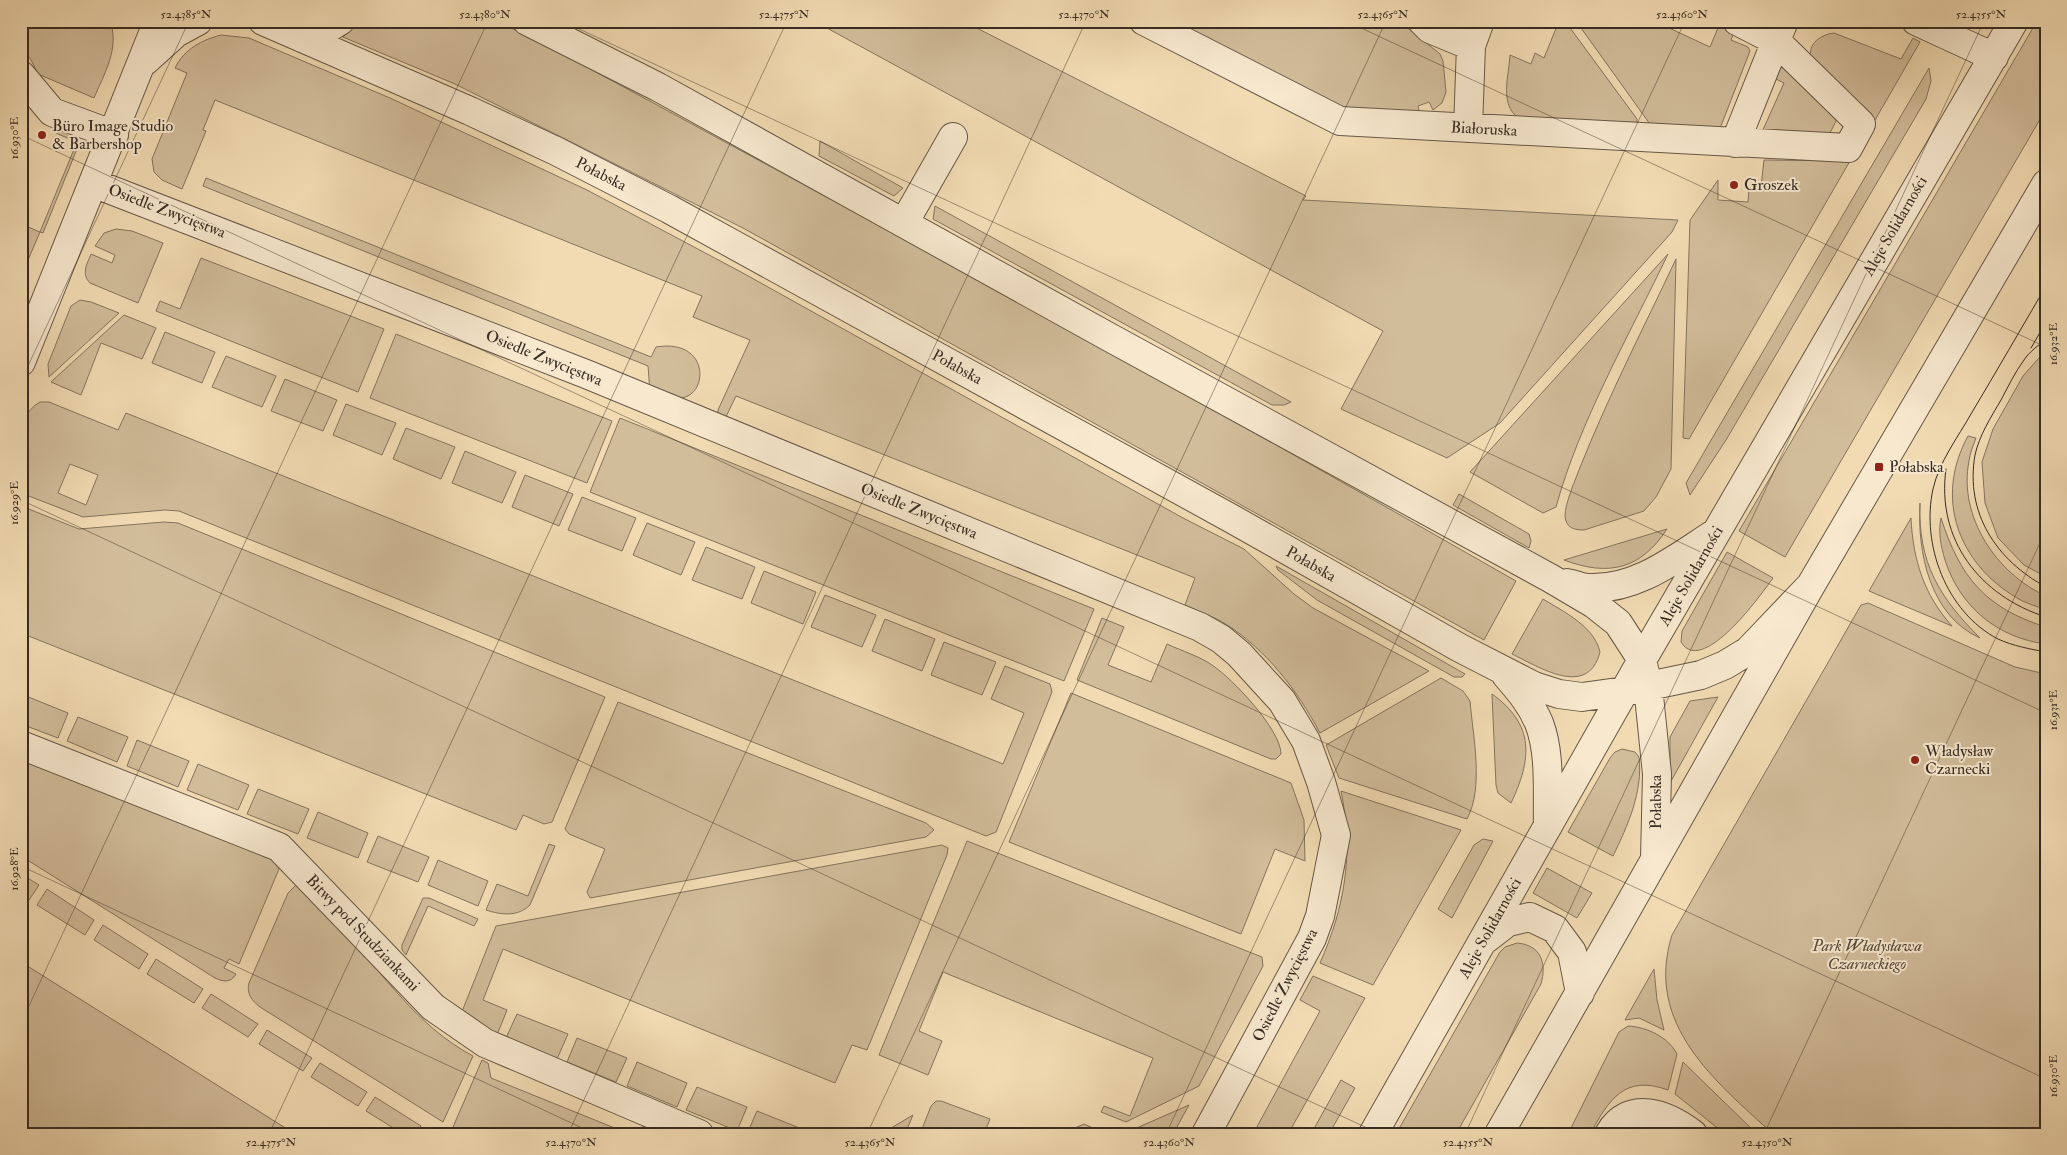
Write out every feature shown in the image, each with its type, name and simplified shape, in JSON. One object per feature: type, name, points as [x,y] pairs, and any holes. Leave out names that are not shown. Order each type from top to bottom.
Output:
[{"type":"street","points":[[136,21],[139,30],[142,64]]},
{"type":"street","name":"Osiedle Zwycięstwa","points":[[21,362],[114,135],[158,21]]},
{"type":"street","points":[[142,64],[176,33],[198,21]]},
{"type":"street","name":"Połabska","points":[[263,21],[556,151],[669,209],[1534,686],[1559,694],[1582,697],[1638,679],[1701,675],[1725,666],[1748,651],[1811,585]]},
{"type":"street","points":[[302,38],[324,31],[340,21]]},
{"type":"street","name":"Połabska","points":[[527,21],[658,87],[1554,580],[1594,604],[1618,623],[1638,679],[1657,774],[1655,858]]},
{"type":"street","name":"Białoruska","points":[[1144,21],[1340,121],[1848,148],[1861,124],[1780,31]]},
{"type":"street","points":[[1422,21],[1430,29],[1475,34],[1468,128]]},
{"type":"street","points":[[1735,143],[1780,31],[1737,21]]},
{"type":"street","points":[[1916,21],[1994,57]]},
{"type":"street","name":"Aleje Solidarności","points":[[1373,1134],[1548,826],[1638,679],[1716,533],[2014,21]]},
{"type":"street","points":[[21,74],[52,112]]},
{"type":"street","points":[[21,100],[114,135]]},
{"type":"street","points":[[904,223],[954,137]]},
{"type":"street","name":"Osiedle Zwycięstwa","points":[[93,183],[441,317],[816,468],[1200,627],[1221,639],[1239,654],[1282,701],[1306,741],[1321,782],[1336,835],[1320,916],[1312,938],[1206,1134]]},
{"type":"street","points":[[1499,1134],[1811,585],[2046,184]]},
{"type":"street","points":[[1554,580],[1589,588],[1630,582],[1657,570],[1716,533]]},
{"type":"street","points":[[1502,670],[1524,695],[1539,723],[1545,753],[1548,826]]},
{"type":"street","name":"Bitwy pod Studziankami","points":[[21,745],[279,847],[433,1007],[485,1043],[699,1134]]},
{"type":"street","points":[[1481,944],[1508,922],[1530,917],[1555,929],[1572,952],[1580,993]]},
{"type":"street","points":[[1609,1134],[1616,1122],[1633,1113],[1658,1114],[1680,1124],[1693,1134]]},
{"type":"green space","points":[[21,21],[110,21],[113,41],[110,61],[94,98],[38,74],[30,58],[21,54]]},
{"type":"green space","points":[[358,21],[496,21],[535,39],[1150,375],[1516,581],[1484,640],[743,228],[455,84],[343,37]]},
{"type":"green space","points":[[814,21],[963,21],[1306,196],[1303,200],[1678,220],[1672,232],[1500,423],[1447,458],[1341,409],[1383,331]]},
{"type":"green space","points":[[1174,21],[1399,21],[1440,54],[1443,61],[1446,92],[1442,103],[1433,110],[1429,102],[1418,106],[1420,115],[1344,110],[1301,91],[1303,86],[1298,84],[1295,88]]},
{"type":"green space","points":[[1559,21],[1565,21],[1637,119],[1637,127],[1519,118],[1513,113],[1507,98],[1510,55],[1531,64],[1535,53],[1544,58]]},
{"type":"green space","points":[[1576,21],[1654,21],[1710,47],[1720,23],[1735,30],[1731,40],[1748,47],[1750,51],[1719,131],[1652,127]]},
{"type":"green space","points":[[2037,21],[2046,21],[2046,109],[1785,557],[1739,531]]},
{"type":"green space","points":[[1834,33],[1901,59],[1913,38],[1920,42],[1875,120],[1812,62],[1811,51],[1815,42],[1823,36]]},
{"type":"green space","points":[[221,35],[249,38],[390,98],[587,190],[741,272],[1183,518],[1244,549],[1294,594],[1313,608],[1429,671],[1320,733],[1291,686],[1267,658],[1239,633],[1224,623],[1185,605],[1195,578],[736,396],[724,421],[718,416],[718,410],[750,340],[693,317],[702,296],[215,100],[203,130],[206,131],[182,189],[162,180],[154,172],[152,159],[187,73],[175,68],[183,56],[194,46]]},
{"type":"green space","points":[[1781,65],[1838,117],[1829,135],[1762,132],[1784,83],[1772,77],[1778,66]]},
{"type":"green space","points":[[1929,68],[1931,81],[1926,99],[1726,440],[1690,495],[1686,483]]},
{"type":"green space","points":[[59,126],[73,134],[79,144],[43,233],[40,232],[77,142],[55,132]]},
{"type":"green space","points":[[820,141],[903,188],[894,196],[819,156]]},
{"type":"green space","points":[[1764,160],[1850,161],[1689,439],[1683,438],[1690,220],[1718,180],[1718,200],[1748,202],[1749,189],[1761,187]]},
{"type":"green space","points":[[206,178],[651,357],[656,347],[674,346],[687,351],[695,358],[699,368],[700,378],[696,388],[690,395],[681,398],[650,392],[648,366],[203,186]]},
{"type":"green space","points":[[935,206],[1291,402],[1284,405],[1272,405],[933,219]]},
{"type":"green space","points":[[21,224],[40,232],[28,260],[23,258],[21,261]]},
{"type":"green space","points":[[116,229],[132,231],[163,243],[138,303],[90,283],[87,280],[85,273],[91,254],[112,263],[115,255],[95,246],[104,233]]},
{"type":"green space","points":[[1668,254],[1592,410],[1578,442],[1556,507],[1543,513],[1470,472]]},
{"type":"green space","points":[[201,258],[384,329],[358,392],[156,311],[160,301],[180,309]]},
{"type":"green space","points":[[1676,259],[1671,469],[1656,497],[1644,511],[1584,530],[1574,529],[1569,526],[1565,516],[1574,483],[1615,387]]},
{"type":"green space","points":[[80,300],[91,302],[119,313],[49,377],[48,364],[71,306]]},
{"type":"green space","points":[[124,315],[156,328],[142,359],[101,343],[81,395],[51,382]]},
{"type":"green space","points":[[165,332],[215,352],[202,383],[152,363]]},
{"type":"green space","points":[[396,334],[612,421],[587,483],[370,398]]},
{"type":"green space","points":[[2046,350],[2046,577],[2024,565],[1998,538],[1985,503],[1982,462],[1993,429],[2023,376]]},
{"type":"green space","points":[[226,356],[276,376],[262,407],[212,387]]},
{"type":"green space","points":[[285,379],[337,400],[323,431],[271,411]]},
{"type":"green space","points":[[40,402],[49,402],[118,430],[126,413],[1003,764],[1024,713],[991,699],[1005,666],[1050,684],[1052,692],[996,832],[986,836],[179,511],[165,510],[83,517],[21,493],[19,457],[21,431],[31,409]],"holes":[[[70,464],[98,475],[86,505],[58,493]]]},
{"type":"green space","points":[[346,404],[396,423],[382,455],[333,435]]},
{"type":"green space","points":[[620,418],[1094,609],[1064,681],[590,492]]},
{"type":"green space","points":[[406,428],[455,447],[441,479],[393,459]]},
{"type":"green space","points":[[1968,436],[1976,438],[1969,458],[1967,482],[1970,503],[1976,523],[1985,541],[1997,558],[2012,574],[2046,596],[2046,610],[2020,600],[1997,584],[1980,567],[1967,548],[1958,527],[1953,505],[1953,483],[1958,459]]},
{"type":"green space","points":[[465,451],[516,472],[502,503],[452,483]]},
{"type":"green space","points":[[525,475],[573,494],[559,526],[512,507]]},
{"type":"green space","points":[[1459,494],[1529,534],[1531,541],[1529,548],[1453,505]]},
{"type":"green space","points":[[582,497],[636,518],[622,551],[568,530]]},
{"type":"green space","points":[[21,506],[79,529],[164,522],[178,523],[605,697],[552,822],[544,824],[523,815],[516,830],[21,633]]},
{"type":"green space","points":[[1911,518],[1914,548],[1922,576],[1934,602],[1952,626],[1869,591]]},
{"type":"green space","points":[[1941,518],[1957,557],[1966,573],[1978,588],[1991,600],[2007,610],[2046,627],[2046,644],[2028,641],[2012,635],[1997,627],[1971,606],[1960,592],[1945,560],[1940,539]]},
{"type":"green space","points":[[647,523],[695,542],[681,575],[633,555]]},
{"type":"green space","points":[[1920,525],[1927,561],[1934,578],[1953,608],[1980,638],[1963,628],[1949,615],[1938,599],[1924,561]]},
{"type":"green space","points":[[1667,529],[1657,543],[1646,553],[1635,561],[1623,566],[1595,568],[1564,560]]},
{"type":"green space","points":[[706,547],[755,567],[742,599],[692,580]]},
{"type":"green space","points":[[1727,552],[1773,578],[1757,600],[1730,630],[1716,642],[1703,649],[1690,650],[1681,642],[1682,631]]},
{"type":"green space","points":[[1276,566],[1465,674],[1462,677],[1454,677],[1317,600],[1278,570]]},
{"type":"green space","points":[[764,571],[816,592],[803,624],[751,603]]},
{"type":"green space","points":[[825,595],[876,615],[862,647],[811,627]]},
{"type":"green space","points":[[1543,599],[1585,627],[1597,643],[1600,652],[1594,666],[1585,674],[1574,677],[1562,676],[1535,666],[1512,654]]},
{"type":"green space","name":"Park Władysława Czarneckiego","points":[[1868,603],[2015,667],[2046,674],[2046,1134],[1773,1134],[1708,1071],[1690,1048],[1676,1023],[1668,996],[1666,967],[1672,935],[1861,605]]},
{"type":"green space","points":[[1102,618],[1124,627],[1108,665],[1151,682],[1167,644],[1202,659],[1232,681],[1265,719],[1279,744],[1281,754],[1276,759],[1271,759],[1077,680]]},
{"type":"green space","points":[[885,619],[935,639],[922,671],[872,651]]},
{"type":"green space","points":[[944,642],[996,662],[982,695],[931,675]]},
{"type":"green space","points":[[1441,678],[1463,691],[1470,701],[1476,777],[1472,806],[1467,819],[1339,778],[1326,745]]},
{"type":"green space","points":[[1071,693],[1291,783],[1304,820],[1305,861],[1275,849],[1241,934],[1009,842]]},
{"type":"green space","points":[[21,694],[68,713],[58,738],[21,724]]},
{"type":"green space","points":[[1492,694],[1516,718],[1525,744],[1526,757],[1523,772],[1511,803],[1498,793],[1496,785]]},
{"type":"green space","points":[[1718,697],[1670,783],[1670,737],[1690,701]]},
{"type":"green space","points":[[618,702],[926,823],[934,830],[926,837],[590,898],[587,892],[605,849],[569,834],[565,829]]},
{"type":"green space","points":[[78,717],[128,737],[117,762],[67,741]]},
{"type":"green space","points":[[137,740],[189,761],[178,787],[127,766]]},
{"type":"green space","points":[[1622,749],[1635,752],[1639,757],[1639,783],[1629,820],[1613,856],[1568,832],[1610,758],[1615,752]]},
{"type":"green space","points":[[21,755],[275,861],[279,869],[239,964],[229,959],[224,968],[236,974],[232,979],[227,981],[215,978],[21,856]]},
{"type":"green space","points":[[198,764],[249,785],[238,810],[187,790]]},
{"type":"green space","points":[[258,789],[309,809],[298,834],[247,814]]},
{"type":"green space","points":[[1341,791],[1461,830],[1373,985],[1320,963],[1336,921],[1345,879],[1347,836]]},
{"type":"green space","points":[[318,812],[368,833],[358,858],[307,838]]},
{"type":"green space","points":[[378,836],[429,857],[418,882],[367,862]]},
{"type":"green space","points":[[1483,839],[1493,841],[1452,918],[1438,909],[1474,845]]},
{"type":"green space","points":[[967,841],[1262,957],[1263,966],[1199,1086],[1126,1122],[1101,1112],[1104,1106],[1130,1116],[1153,1058],[943,972],[919,1031],[942,1041],[928,1075],[879,1055]]},
{"type":"green space","points":[[549,844],[555,846],[530,905],[520,912],[509,914],[486,910],[497,884],[528,896]]},
{"type":"green space","points":[[942,845],[948,848],[947,855],[867,1050],[852,1045],[835,1083],[503,949],[483,1000],[507,1010],[497,1035],[461,1014],[496,926]]},
{"type":"green space","points":[[438,860],[488,881],[478,906],[428,885]]},
{"type":"green space","points":[[1547,868],[1592,893],[1577,918],[1533,893]]},
{"type":"green space","points":[[21,874],[39,885],[29,900],[21,895]]},
{"type":"green space","points":[[297,884],[338,924],[418,1015],[453,1044],[473,1056],[443,1122],[260,1007],[250,996],[248,990],[249,983],[288,893]]},
{"type":"green space","points":[[47,889],[94,920],[85,935],[37,905]]},
{"type":"green space","points":[[423,898],[429,898],[478,919],[474,926],[428,906],[406,955],[402,950],[402,945]]},
{"type":"green space","points":[[103,925],[148,954],[139,969],[94,940]]},
{"type":"green space","points":[[1517,943],[1532,947],[1540,956],[1543,969],[1541,984],[1456,1134],[1396,1134],[1500,952],[1505,947]]},
{"type":"green space","points":[[156,959],[203,989],[194,1003],[147,974]]},
{"type":"green space","points":[[21,962],[295,1134],[21,1134]]},
{"type":"green space","points":[[1654,969],[1657,1000],[1664,1030],[1639,1018],[1625,1020]]},
{"type":"green space","points":[[1313,976],[1365,998],[1288,1134],[1253,1134],[1320,1011],[1300,1000]]},
{"type":"green space","points":[[211,994],[258,1024],[248,1037],[202,1008]]},
{"type":"green space","points":[[517,1014],[568,1034],[557,1059],[506,1038]]},
{"type":"green space","points":[[1628,1026],[1642,1028],[1663,1038],[1677,1054],[1668,1090],[1640,1085],[1629,1088],[1611,1101],[1590,1134],[1568,1134],[1619,1032]]},
{"type":"green space","points":[[267,1030],[312,1058],[303,1071],[259,1044]]},
{"type":"green space","points":[[577,1038],[627,1058],[616,1082],[567,1062]]},
{"type":"green space","points":[[482,1060],[488,1063],[491,1078],[627,1133],[645,1126],[664,1134],[463,1134],[453,1127]]},
{"type":"green space","points":[[637,1062],[687,1083],[677,1107],[627,1086]]},
{"type":"green space","points":[[1683,1062],[1757,1134],[1725,1134],[1675,1094]]},
{"type":"green space","points":[[320,1063],[367,1092],[358,1106],[311,1077]]},
{"type":"green space","points":[[1341,1080],[1355,1088],[1329,1134],[1311,1134]]},
{"type":"green space","points":[[697,1087],[747,1107],[737,1131],[686,1110]]},
{"type":"green space","points":[[375,1097],[421,1126],[416,1134],[403,1134],[366,1111]]},
{"type":"green space","points":[[936,1101],[941,1101],[990,1119],[984,1134],[920,1134],[931,1106]]},
{"type":"green space","points":[[1189,1105],[1173,1134],[1141,1134],[1132,1130]]},
{"type":"green space","points":[[757,1111],[807,1131],[805,1134],[747,1134]]},
{"type":"green space","points":[[913,1115],[905,1134],[881,1134]]},
{"type":"green space","points":[[1084,1124],[1106,1134],[1061,1134]]},
{"type":"tram line","points":[[2046,286],[1944,459],[1933,489],[1930,510],[1931,532],[1941,574],[1951,594],[1964,612],[1980,627],[1998,639],[2046,652]]},
{"type":"tram line","points":[[2031,348],[2046,322]]},
{"type":"tram line","points":[[2046,339],[2029,354],[2021,365],[1986,427],[1975,455],[1973,476],[1975,496],[1980,515],[1988,533],[2012,563],[2046,587]]},
{"type":"tram line","points":[[1946,469],[1945,495],[1948,519],[1956,541],[1968,562],[1983,580],[2001,595],[2022,608],[2046,617]]},
{"type":"place","name":"Büro Image Studio & Barbershop","points":[[42,135]]},
{"type":"place","name":"Groszek","points":[[1734,185]]},
{"type":"place","name":"Połabska","points":[[1879,467]]},
{"type":"place","name":"Władysław Czarnecki","points":[[1915,760]]}]
